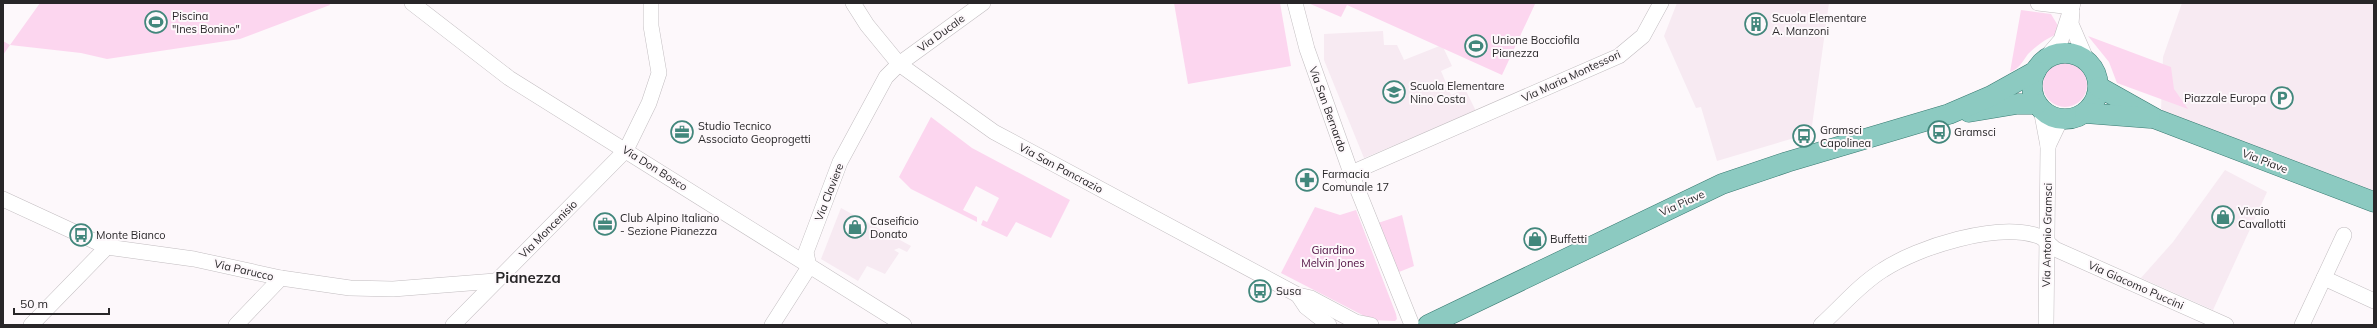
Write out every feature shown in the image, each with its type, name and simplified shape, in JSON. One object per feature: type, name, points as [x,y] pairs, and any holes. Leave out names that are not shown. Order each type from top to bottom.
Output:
[{"type":"main road","points":[[2070,53],[2087,61],[2098,78],[2099,87],[2097,97],[2085,113],[2075,118],[2064,120],[2051,116],[2039,106],[2032,91],[2040,66],[2052,56],[2070,53]]},
{"type":"main road","name":"Via Piave","points":[[1428,325],[1722,184],[1787,162],[1949,114],[1991,96],[2040,66]]},
{"type":"main road","name":"Via Piave","points":[[2099,87],[2156,119],[2374,202]]},
{"type":"main road","name":"Via Piave","points":[[1949,114],[2039,106]]},
{"type":"main road","name":"Via Piave","points":[[2085,113],[2156,119]]},
{"type":"street","name":"Via Don Bosco","points":[[412,3],[509,78],[904,325]]},
{"type":"street","name":"Via Moncenisio","points":[[453,325],[626,150],[649,103],[659,73],[651,26],[651,3]]},
{"type":"street","name":"Via San Pancrazio","points":[[854,3],[867,25],[899,64],[994,132],[1298,295]]},
{"type":"street","name":"Via Ducale","points":[[899,64],[983,3]]},
{"type":"street","name":"Via San Bernardo","points":[[1295,3],[1307,49],[1352,173],[1412,325]]},
{"type":"street","name":"Via Maria Montessori","points":[[1352,173],[1619,56],[1642,36],[1661,3]]},
{"type":"street","points":[[2038,3],[2072,5]]},
{"type":"street","points":[[2072,5],[2071,24],[2087,61]]},
{"type":"street","points":[[2040,66],[2061,40],[2072,5]]},
{"type":"street","name":"Via Claviere","points":[[809,267],[806,252],[840,162],[886,77],[899,64]]},
{"type":"street","name":"Via Antonio Gramsci","points":[[2039,106],[2048,146],[2046,325]]},
{"type":"street","name":"Via Antonio Gramsci","points":[[2048,146],[2058,125],[2064,120]]},
{"type":"street","name":"Via Parucco","points":[[3,199],[107,247],[194,259],[281,278],[350,288],[386,289],[495,281]]},
{"type":"street","name":"Via Giacomo Puccini","points":[[1821,325],[1882,270],[1910,254],[1961,238],[1991,233],[2038,236],[2069,255],[2226,325]]},
{"type":"street","points":[[2302,325],[2344,235]]},
{"type":"street","points":[[31,325],[107,247]]},
{"type":"street","points":[[772,325],[809,267]]},
{"type":"street","points":[[236,325],[281,278]]},
{"type":"street","points":[[2324,278],[2374,301]]},
{"type":"street","points":[[1298,295],[1306,307],[1326,323]]},
{"type":"street","points":[[1298,295],[1311,298],[1358,323],[1371,325]]},
{"type":"shaded area","points":[[1677,3],[1829,3],[1811,133],[1717,161],[1701,107],[1696,108],[1664,36]]},
{"type":"shaded area","name":"Piazzale Europa","points":[[2182,3],[2374,3],[2374,202],[2161,110],[2163,57]]},
{"type":"shaded area","name":"Scuola Elementare Nino Costa","points":[[1383,31],[1384,45],[1397,45],[1404,60],[1442,45],[1452,66],[1441,71],[1451,95],[1465,89],[1476,111],[1364,158],[1324,60],[1324,34]]},
{"type":"shaded area","name":"Vivaio Cavallotti","points":[[2225,170],[2267,192],[2213,310],[2141,278],[2173,242]]},
{"type":"shaded area","name":"Caseificio Donato","points":[[841,208],[911,246],[907,252],[899,248],[894,250],[899,253],[885,274],[867,266],[858,281],[821,259]]},
{"type":"green space","name":"Piscina \"Ines Bonino\"","points":[[40,3],[329,3],[330,5],[240,39],[107,59],[81,53],[10,45]]},
{"type":"green space","points":[[1174,3],[1280,3],[1291,66],[1188,84]]},
{"type":"green space","name":"Unione Bocciofila Pianezza","points":[[1308,3],[1535,4],[1502,75],[1347,5],[1341,17]]},
{"type":"green space","points":[[2021,10],[2051,14],[2057,24],[2058,34],[2050,37],[2038,45],[2028,54],[2019,67],[2010,72]]},
{"type":"green space","points":[[2088,36],[2171,67],[2174,89],[2188,109],[2117,83],[2109,62]]},
{"type":"green space","points":[[3,41],[10,45],[3,55]]},
{"type":"green space","points":[[2061,63],[2069,63],[2081,69],[2087,81],[2087,89],[2081,101],[2069,107],[2061,107],[2049,101],[2043,89],[2043,81],[2049,69]]},
{"type":"green space","points":[[931,117],[972,148],[1070,200],[1051,238],[1016,222],[1007,237],[981,225],[983,220],[987,222],[999,198],[976,186],[963,210],[977,217],[977,222],[911,189],[899,177]]},
{"type":"green space","name":"Giardino Melvin Jones","points":[[1315,207],[1340,215],[1356,210],[1396,314],[1397,319],[1395,321],[1372,320],[1281,273]]},
{"type":"green space","points":[[1402,215],[1414,266],[1399,272],[1372,225]]},
{"type":"place","name":"Piscina \"Ines Bonino\"","points":[[156,22]]},
{"type":"place","name":"Scuola Elementare A. Manzoni","points":[[1756,24]]},
{"type":"place","name":"Unione Bocciofila Pianezza","points":[[1476,46]]},
{"type":"place","name":"Scuola Elementare Nino Costa","points":[[1394,92]]},
{"type":"place","name":"Piazzale Europa","points":[[2282,98]]},
{"type":"place","name":"Studio Tecnico Associato Geoprogetti","points":[[682,132]]},
{"type":"place","name":"Gramsci","points":[[1939,132]]},
{"type":"place","name":"Gramsci Capolinea","points":[[1804,136]]},
{"type":"place","name":"Farmacia Comunale 17","points":[[1307,180]]},
{"type":"place","name":"Vivaio Cavallotti","points":[[2223,217]]},
{"type":"place","name":"Club Alpino Italiano - Sezione Pianezza","points":[[605,224]]},
{"type":"place","name":"Caseificio Donato","points":[[855,227]]},
{"type":"place","name":"Monte Bianco","points":[[81,235]]},
{"type":"place","name":"Buffetti","points":[[1535,239]]},
{"type":"place","name":"Susa","points":[[1260,291]]},
{"type":"district","name":"Pianezza","points":[[528,277]]}]
